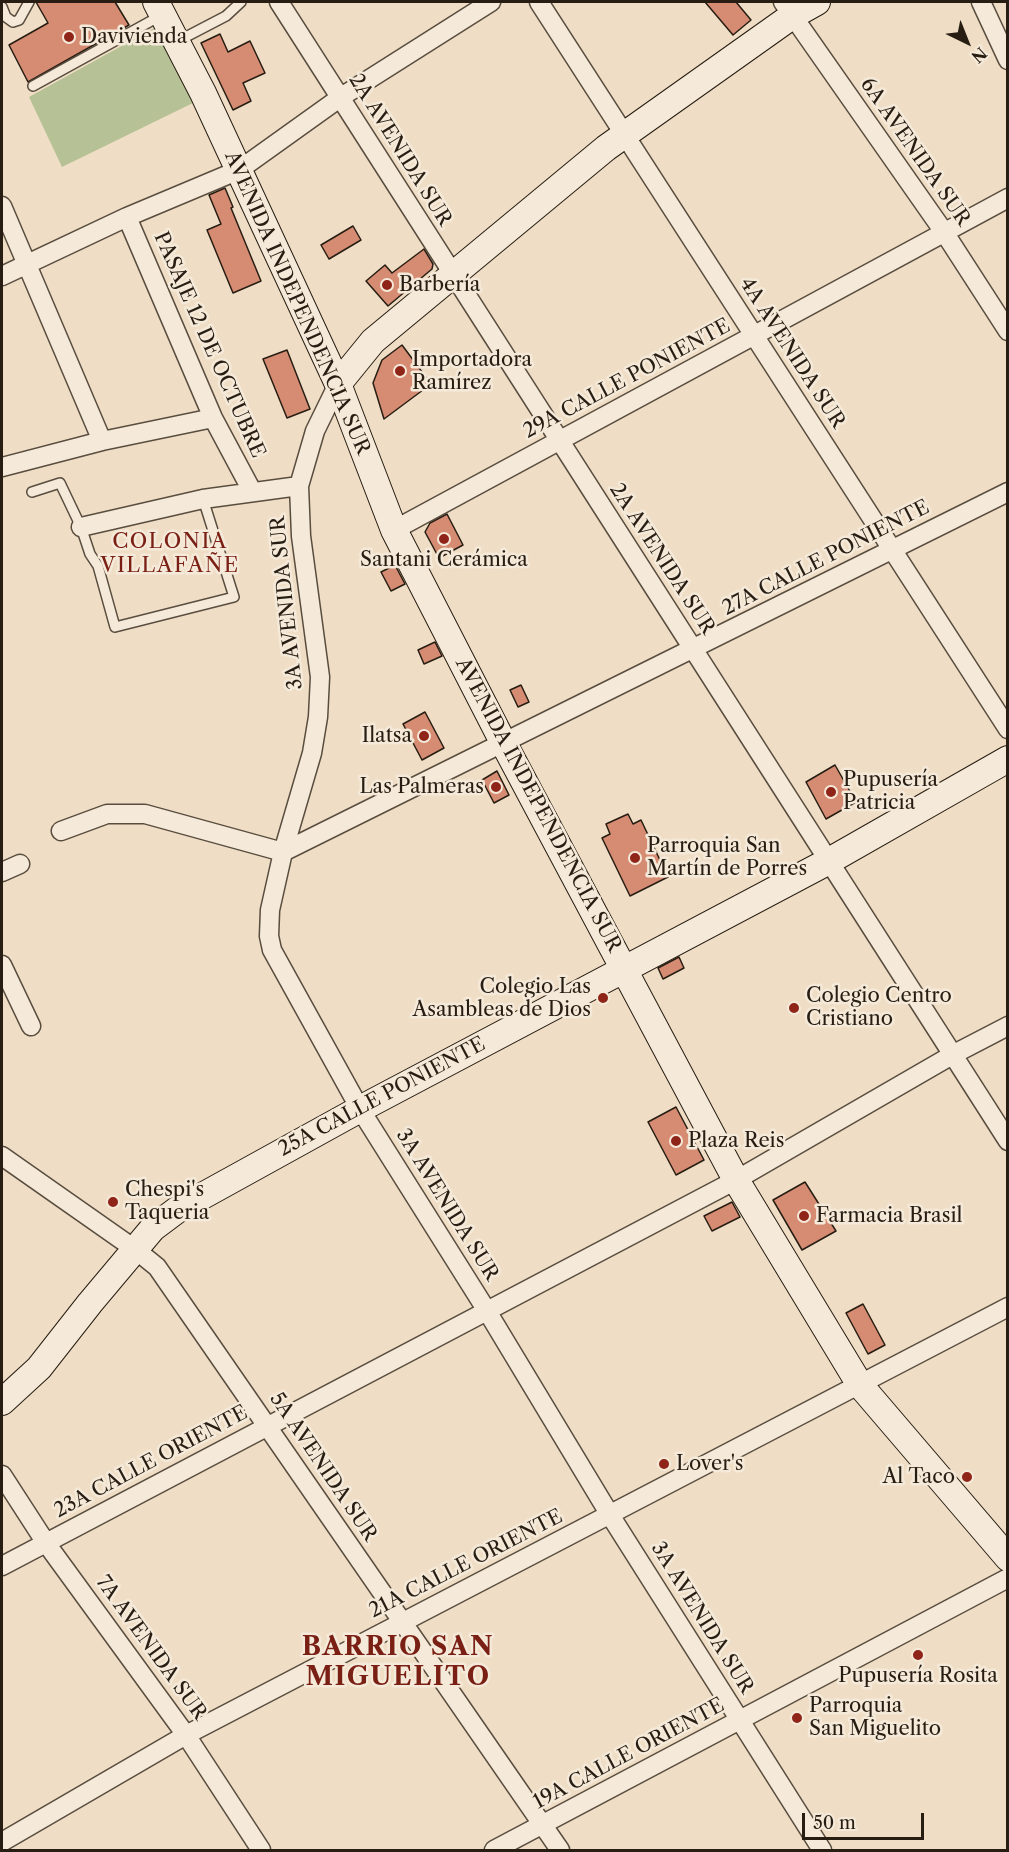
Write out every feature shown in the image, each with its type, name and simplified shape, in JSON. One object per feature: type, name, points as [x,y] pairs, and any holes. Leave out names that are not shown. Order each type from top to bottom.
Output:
[{"type":"street","name":"2A AVENIDA SUR","points":[[279,2],[1008,1141]]},
{"type":"street","points":[[2,276],[127,217],[239,170],[341,97],[490,2]]},
{"type":"street","name":"4A AVENIDA SUR","points":[[539,2],[1008,729]]},
{"type":"street","points":[[338,384],[373,341],[624,134],[787,9],[817,2]]},
{"type":"street","points":[[981,2],[1008,60]]},
{"type":"street","name":"AVENIDA INDEPENDENCIA SUR","points":[[160,8],[239,170],[338,384],[394,530],[504,744],[736,1180],[860,1385],[1008,1558]]},
{"type":"street","name":"6A AVENIDA SUR","points":[[787,9],[944,232],[1008,331]]},
{"type":"street","name":"29A CALLE PONIENTE","points":[[394,530],[1008,198]]},
{"type":"street","points":[[2,206],[102,441]]},
{"type":"street","name":"PASAJE 12 DE OCTUBRE","points":[[127,217],[213,418],[252,491]]},
{"type":"street","name":"3A AVENIDA SUR","points":[[338,384],[315,431],[299,486],[301,536],[320,677],[318,717],[312,753],[283,852],[270,910],[269,936],[272,950],[360,1109],[487,1311],[610,1515],[822,1851]]},
{"type":"street","points":[[2,467],[102,441],[213,418]]},
{"type":"street","points":[[81,527],[203,499],[299,486]]},
{"type":"street","name":"27A CALLE PONIENTE","points":[[283,852],[1008,492]]},
{"type":"street","name":"25A CALLE PONIENTE","points":[[2,1402],[39,1368],[153,1228],[177,1210],[360,1109],[829,861],[1008,759]]},
{"type":"street","points":[[61,831],[107,814],[145,814],[283,852]]},
{"type":"street","points":[[2,872],[20,864]]},
{"type":"street","points":[[2,965],[31,1026]]},
{"type":"street","name":"23A CALLE ORIENTE","points":[[2,1566],[736,1180],[954,1054],[1008,1026]]},
{"type":"street","name":"5A AVENIDA SUR","points":[[2,1156],[136,1250],[164,1276],[560,1851]]},
{"type":"street","name":"21A CALLE ORIENTE","points":[[2,1842],[186,1735],[1008,1307]]},
{"type":"street","name":"7A AVENIDA SUR","points":[[2,1475],[46,1543],[186,1735],[261,1851]]},
{"type":"street","name":"19A CALLE ORIENTE","points":[[494,1851],[1008,1578]]},
{"type":"lane","points":[[2,8],[6,17],[13,22],[19,20],[29,2]]},
{"type":"lane","points":[[177,42],[226,16],[241,2]]},
{"type":"lane","points":[[33,86],[160,8]]},
{"type":"lane","points":[[32,492],[60,483],[81,527],[90,554],[98,566],[115,627],[234,597],[203,499]]},
{"type":"green space","points":[[156,27],[195,102],[62,167],[29,97]]},
{"type":"building","name":"Davivienda","points":[[36,2],[115,2],[129,25],[28,82],[9,45],[48,23]]},
{"type":"building","points":[[705,2],[736,2],[751,20],[733,35]]},
{"type":"building","points":[[220,34],[228,52],[250,41],[265,73],[243,83],[251,101],[233,110],[201,43]]},
{"type":"building","points":[[225,188],[261,281],[233,293],[207,230],[221,224],[209,195]]},
{"type":"building","points":[[353,226],[361,240],[329,259],[321,245]]},
{"type":"building","points":[[424,249],[433,264],[432,269],[388,306],[366,281],[385,265],[392,273]]},
{"type":"building","name":"Importadora Ramírez","points":[[402,345],[431,384],[384,419],[373,383],[382,360]]},
{"type":"building","points":[[287,350],[310,409],[287,418],[263,359]]},
{"type":"building","name":"Santani Cerámica","points":[[447,514],[463,545],[439,558],[425,532],[430,523]]},
{"type":"building","points":[[395,565],[405,584],[391,591],[381,572]]},
{"type":"building","points":[[435,642],[442,656],[424,664],[418,650]]},
{"type":"building","points":[[521,685],[529,702],[518,707],[510,690]]},
{"type":"building","name":"Ilatsa","points":[[425,712],[444,748],[422,760],[403,724]]},
{"type":"building","name":"Pupusería Patricia","points":[[835,765],[856,802],[826,819],[806,782]]},
{"type":"building","name":"Las Palmeras","points":[[497,771],[509,795],[494,803],[482,780]]},
{"type":"building","name":"Parroquia San Martín de Porres","points":[[628,814],[633,824],[641,820],[668,877],[630,896],[602,838],[610,834],[606,824]]},
{"type":"building","points":[[679,957],[684,968],[663,979],[658,968]]},
{"type":"building","name":"Plaza Reis","points":[[676,1107],[704,1160],[676,1175],[648,1122]]},
{"type":"building","name":"Farmacia Brasil","points":[[805,1182],[836,1231],[802,1250],[773,1200]]},
{"type":"building","points":[[732,1202],[740,1217],[712,1231],[704,1216]]},
{"type":"building","points":[[863,1304],[885,1345],[868,1354],[846,1313]]},
{"type":"place","name":"Davivienda","points":[[69,37]]},
{"type":"place","name":"Barbería","points":[[387,285]]},
{"type":"place","name":"Importadora Ramírez","points":[[400,371]]},
{"type":"place","name":"Santani Cerámica","points":[[444,539]]},
{"type":"place","name":"Ilatsa","points":[[424,736]]},
{"type":"place","name":"Las Palmeras","points":[[496,787]]},
{"type":"place","name":"Pupusería Patricia","points":[[831,792]]},
{"type":"place","name":"Parroquia San Martín de Porres","points":[[635,858]]},
{"type":"place","name":"Colegio Las Asambleas de Dios","points":[[603,998]]},
{"type":"place","name":"Colegio Centro Cristiano","points":[[794,1008]]},
{"type":"place","name":"Plaza Reis","points":[[676,1141]]},
{"type":"place","name":"Chespi's Taqueria","points":[[113,1202]]},
{"type":"place","name":"Farmacia Brasil","points":[[804,1216]]},
{"type":"place","name":"Lover's","points":[[664,1464]]},
{"type":"place","name":"Al Taco","points":[[967,1477]]},
{"type":"place","name":"Pupusería Rosita","points":[[918,1655]]},
{"type":"place","name":"Parroquia San Miguelito","points":[[797,1718]]},
{"type":"district","name":"COLONIA VILLAFAÑE","points":[[170,554]]},
{"type":"district","name":"BARRIO SAN MIGUELITO","points":[[398,1662]]}]
